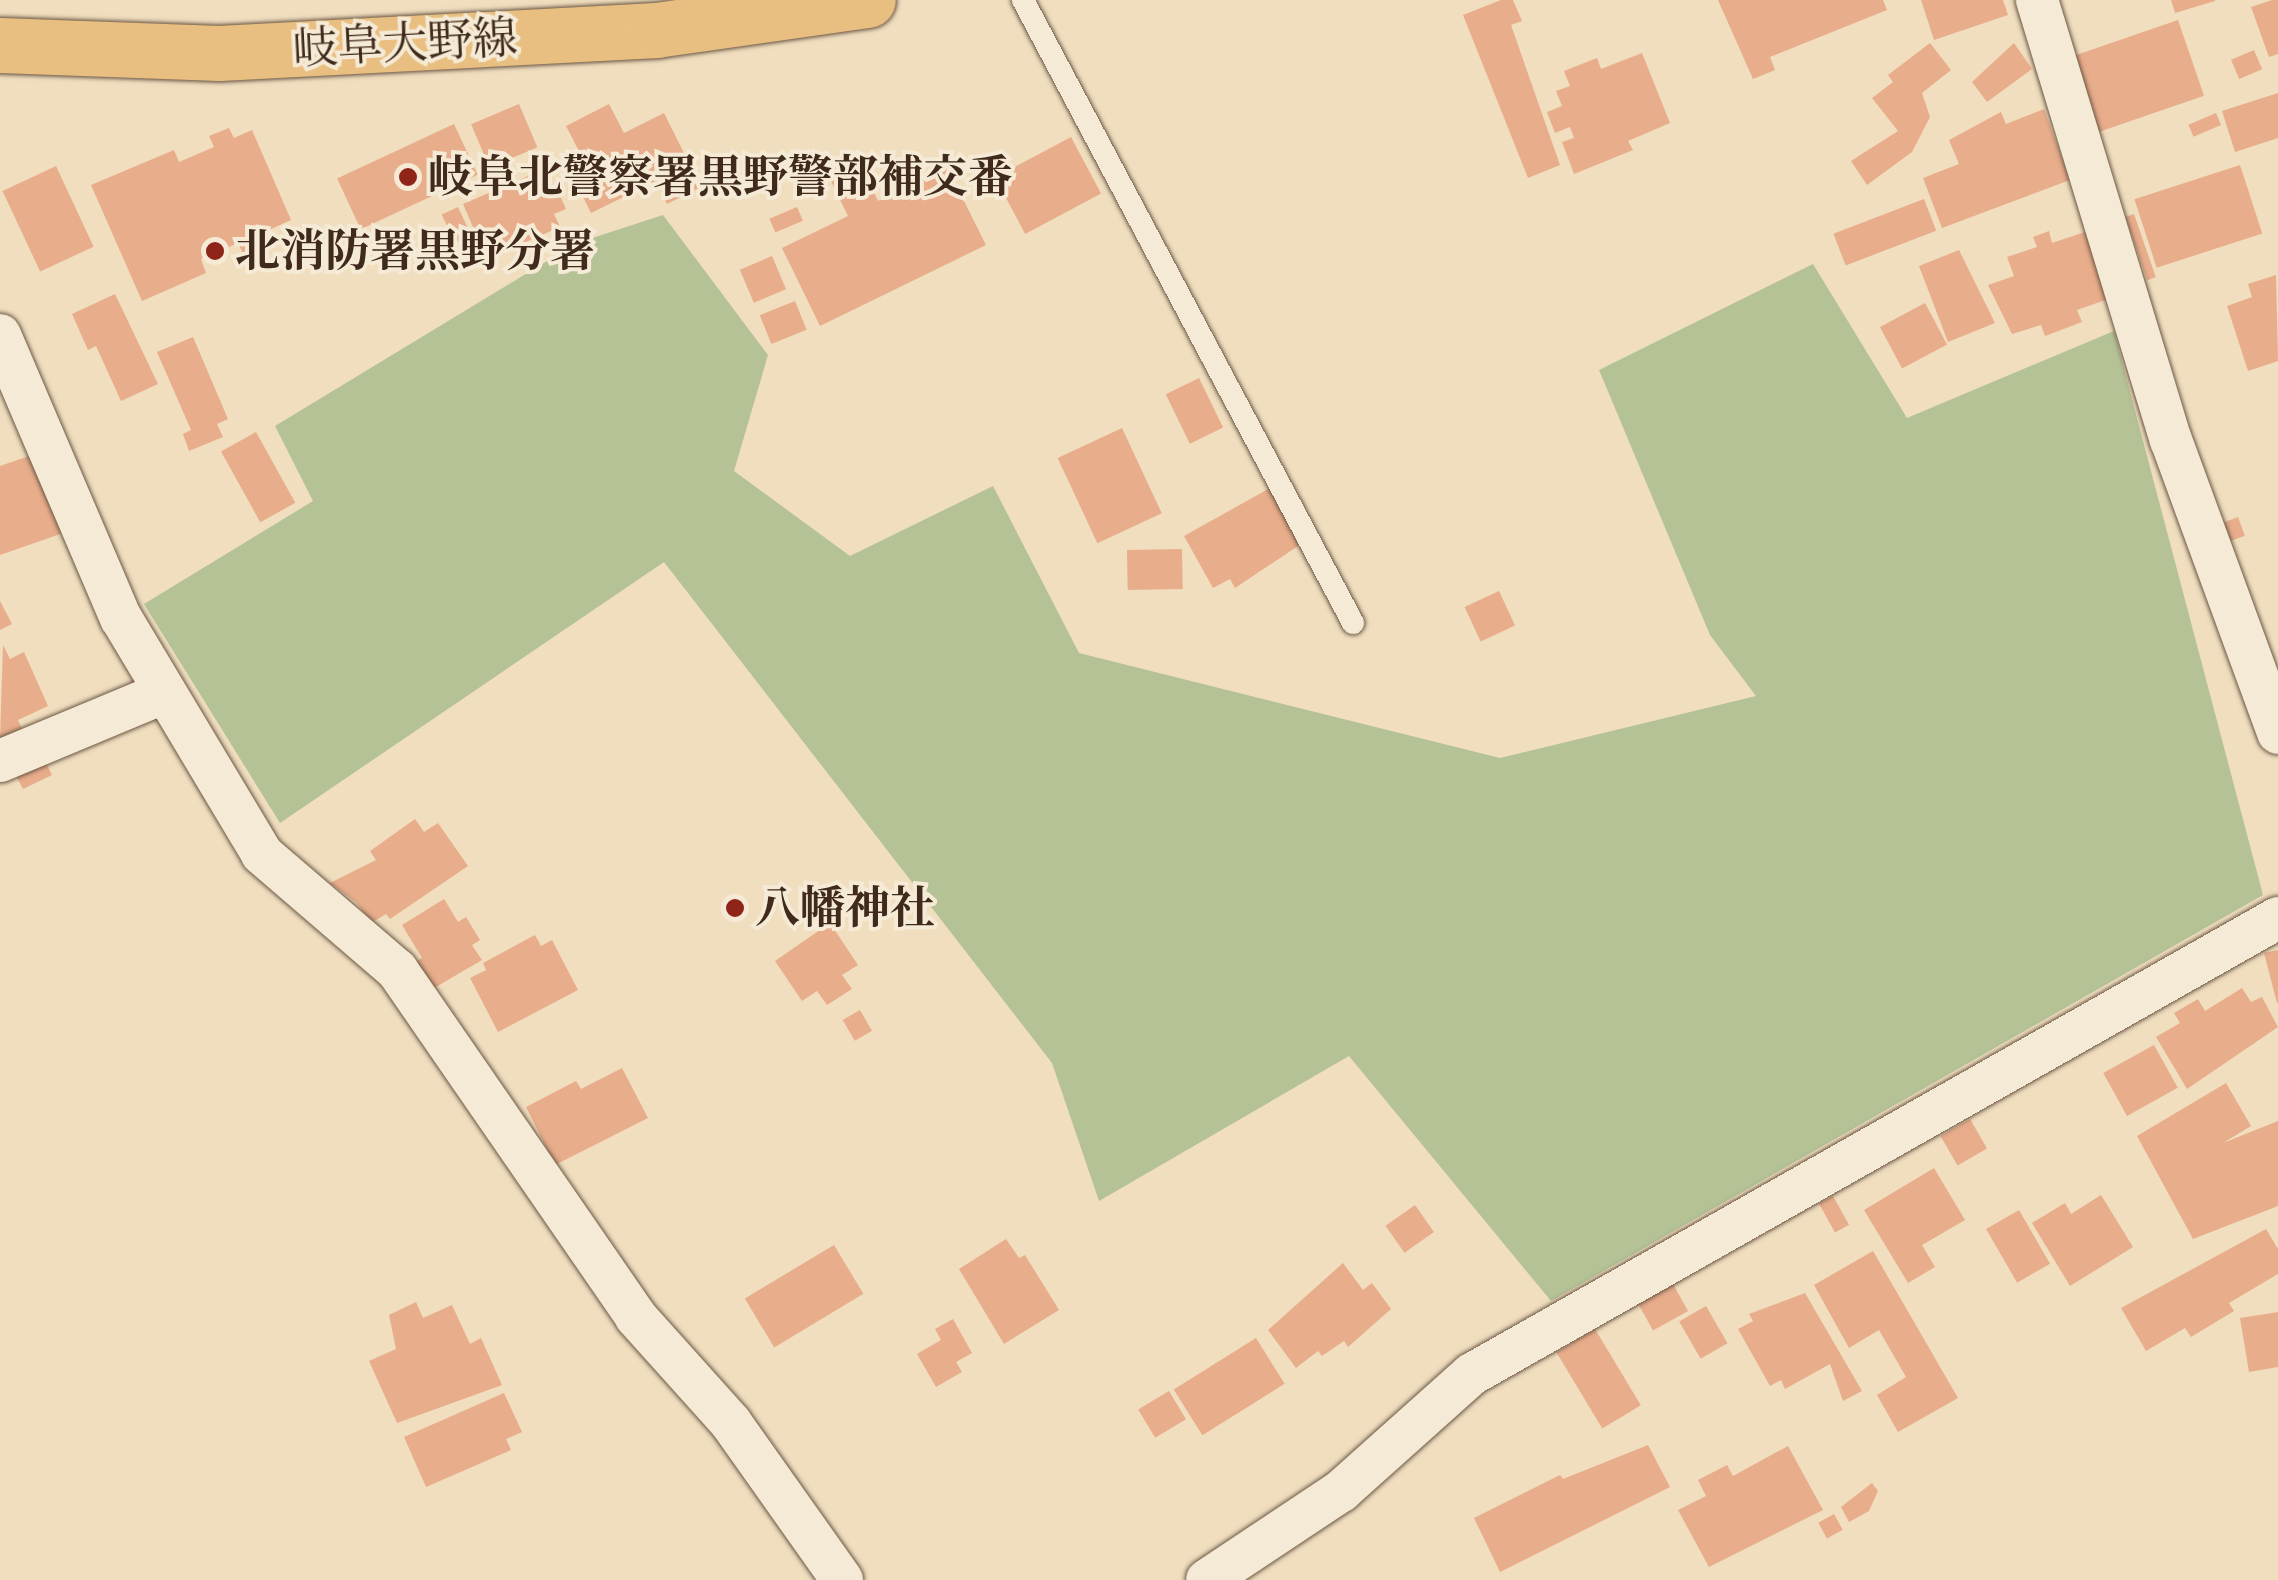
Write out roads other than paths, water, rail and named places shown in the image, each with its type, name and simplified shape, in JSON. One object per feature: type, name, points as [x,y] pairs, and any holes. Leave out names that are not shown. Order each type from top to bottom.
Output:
[{"type":"main road","name":"岐阜大野線","points":[[0,45],[219,53],[656,30],[868,0]]},
{"type":"street","points":[[2037,0],[2171,440],[2278,733]]},
{"type":"street","points":[[0,335],[121,618],[262,854],[397,970],[636,1317],[731,1423],[842,1580]]},
{"type":"street","points":[[0,761],[163,693]]},
{"type":"street","points":[[1208,1580],[1342,1491],[1472,1374],[2278,918]]},
{"type":"lane","points":[[1024,0],[1354,624]]},
{"type":"place","name":"岐阜北警察署黒野警部補交番","points":[[408,177]]},
{"type":"place","name":"北消防署黒野分署","points":[[215,251]]},
{"type":"place","name":"八幡神社","points":[[735,908]]}]
